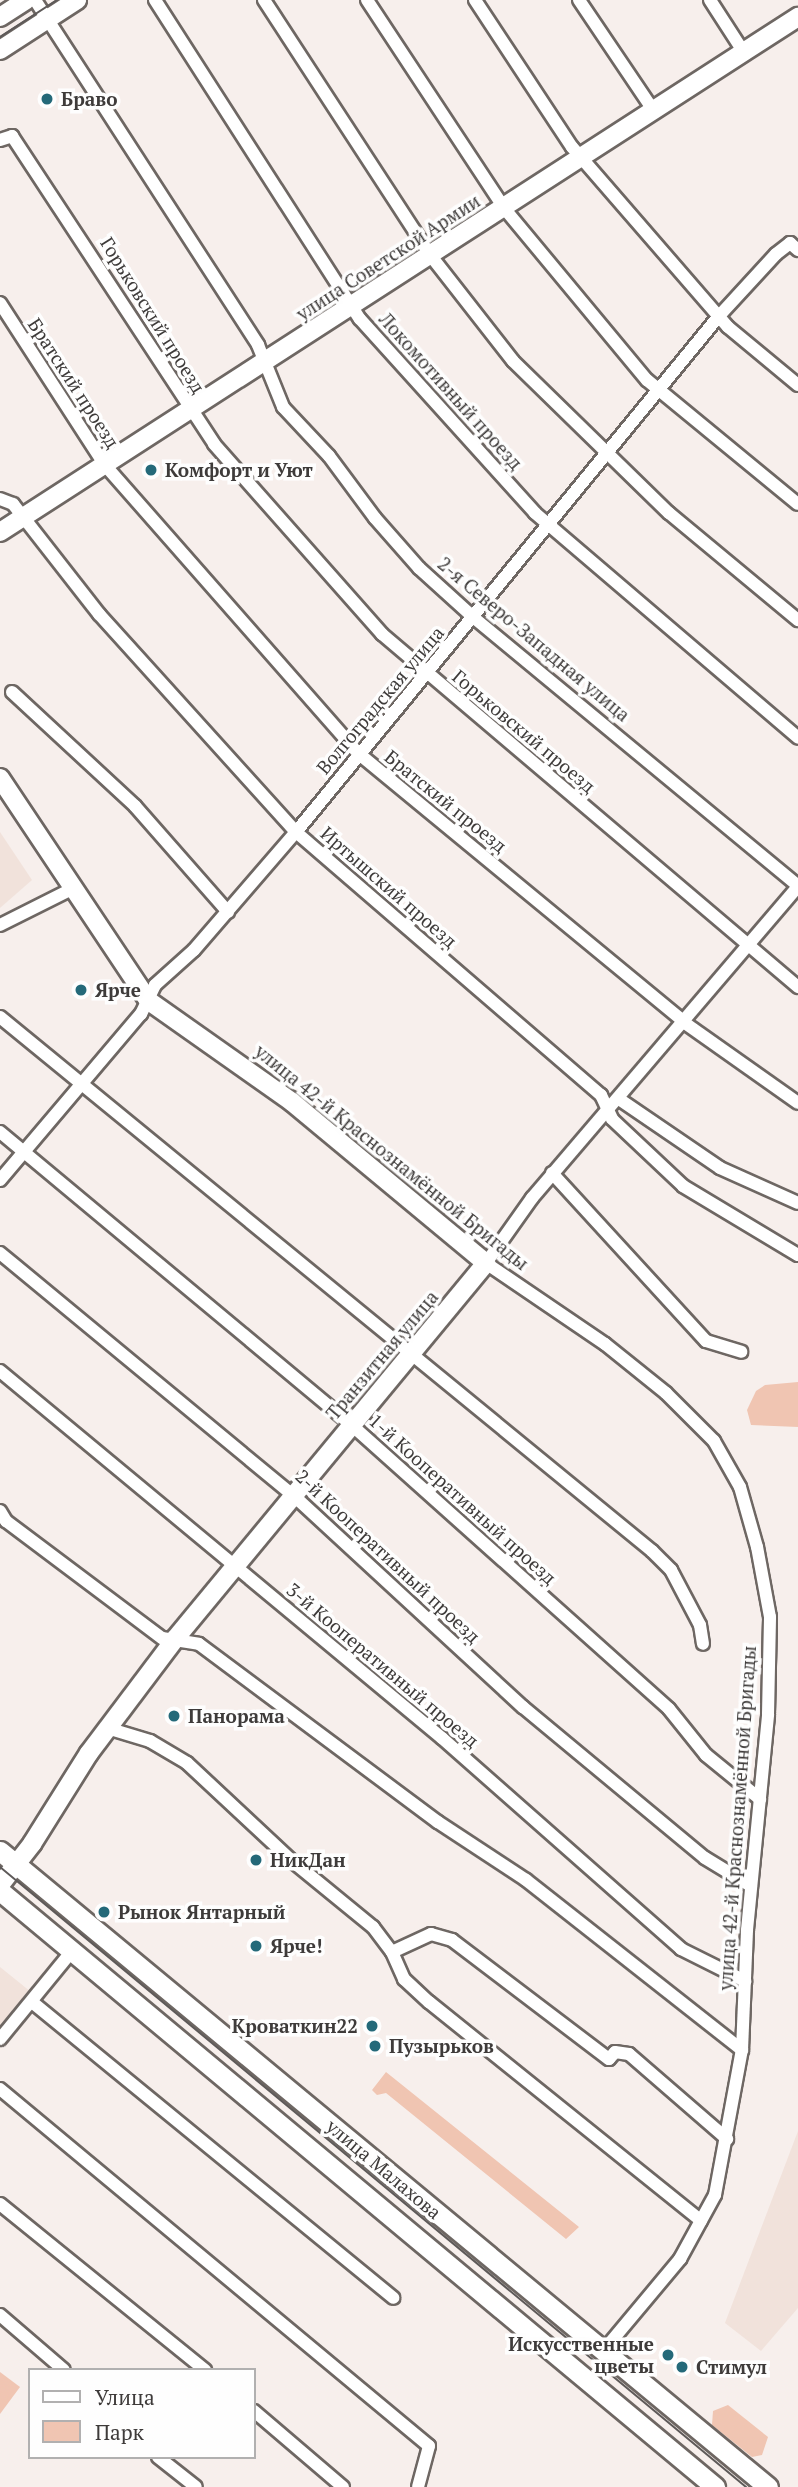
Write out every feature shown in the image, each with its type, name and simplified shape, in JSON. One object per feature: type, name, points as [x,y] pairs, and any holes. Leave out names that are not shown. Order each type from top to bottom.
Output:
[{"type":"main road","name":"улица Малахова","points":[[0,1851],[768,2487]]},
{"type":"main road","name":"улица Малахова","points":[[0,1891],[715,2487]]},
{"type":"main road","points":[[172,2034],[192,2010]]},
{"type":"street","points":[[0,17],[26,0]]},
{"type":"street","name":"2-я Северо-Западная улица","points":[[35,0],[265,360],[283,407],[419,568],[473,617],[797,891]]},
{"type":"street","points":[[0,50],[76,0]]},
{"type":"street","name":"Локомотивный проезд","points":[[155,0],[352,307],[441,412],[547,523],[798,738]]},
{"type":"street","points":[[264,0],[431,256],[513,361],[605,454],[798,620]]},
{"type":"street","points":[[367,0],[504,208],[647,380],[798,504]]},
{"type":"street","points":[[475,0],[581,157],[719,316],[798,385]]},
{"type":"street","points":[[579,0],[654,111]]},
{"type":"street","points":[[710,0],[743,51]]},
{"type":"street","name":"улица Советской Армии","points":[[0,532],[798,17]]},
{"type":"street","name":"Горьковский проезд","points":[[6,138],[214,444],[373,624],[427,675],[798,987]]},
{"type":"street","name":"Волгоградская улица","points":[[0,1180],[149,1001],[155,985],[181,964],[296,832],[719,316],[794,247]]},
{"type":"street","name":"Братский проезд","points":[[0,303],[104,464],[358,754],[685,1023],[798,1102]]},
{"type":"street","name":"Иртышский проезд","points":[[0,499],[13,504],[186,714],[296,832],[601,1095],[720,1168],[798,1203]]},
{"type":"street","points":[[12,692],[135,806],[228,912]]},
{"type":"street","name":"улица 42-й Краснознамённой Бригады","points":[[0,778],[149,1001],[292,1102],[486,1263],[605,1343],[666,1393],[714,1441],[729,1466],[757,1546],[770,1617],[742,2050],[715,2195],[658,2288],[604,2350]]},
{"type":"street","points":[[0,925],[72,889]]},
{"type":"street","name":"Транзитная улица","points":[[0,1885],[17,1865],[107,1728],[175,1639],[486,1263],[552,1173],[615,1104],[797,891]]},
{"type":"street","points":[[0,1017],[411,1353],[520,1438],[662,1560],[699,1625],[703,1644]]},
{"type":"street","name":"Иртышский проезд","points":[[615,1104],[612,1119],[683,1186],[798,1255]]},
{"type":"street","name":"1-й Кооперативный проезд","points":[[0,1132],[351,1426],[668,1709],[706,1755],[760,1799]]},
{"type":"street","points":[[552,1173],[706,1341],[741,1352]]},
{"type":"street","name":"2-й Кооперативный проезд","points":[[0,1253],[293,1495],[523,1707],[705,1858],[751,1886]]},
{"type":"street","name":"3-й Кооперативный проезд","points":[[0,1371],[442,1738],[681,1949],[745,1981]]},
{"type":"street","points":[[0,1511],[6,1521],[162,1638],[198,1644],[438,1822],[526,1880],[742,2050]]},
{"type":"street","points":[[107,1728],[150,1741],[187,1763],[291,1860],[373,1927],[391,1952],[404,1979],[429,2002],[701,2221]]},
{"type":"street","points":[[391,1952],[431,1934],[452,1940],[609,2059],[622,2050],[629,2054],[727,2139]]},
{"type":"street","points":[[0,2039],[72,1951]]},
{"type":"street","points":[[32,2002],[393,2298]]},
{"type":"street","points":[[0,2088],[429,2446],[418,2487]]},
{"type":"street","points":[[0,2204],[203,2368]]},
{"type":"street","points":[[0,2315],[62,2368]]},
{"type":"street","points":[[256,2413],[343,2487]]},
{"type":"street","points":[[161,2459],[196,2487]]},
{"type":"shaded area","points":[[0,832],[32,880],[0,908]]},
{"type":"shaded area","points":[[0,1967],[36,1996],[0,2039]]},
{"type":"shaded area","points":[[798,2131],[798,2308],[761,2351],[725,2323]]},
{"type":"green space","points":[[798,1382],[798,1427],[751,1425],[747,1410],[756,1391],[765,1385]]},
{"type":"green space","points":[[386,2072],[579,2227],[566,2239],[386,2093],[377,2095],[372,2090]]},
{"type":"green space","points":[[0,2372],[20,2387],[0,2414]]},
{"type":"green space","points":[[728,2405],[768,2437],[762,2455],[752,2457],[712,2425],[713,2411]]},
{"type":"tram line","points":[[0,37],[57,0]]},
{"type":"tram line","points":[[0,1867],[746,2487]]},
{"type":"place","name":"Браво","points":[[47,99]]},
{"type":"place","name":"Комфорт и Уют","points":[[151,470]]},
{"type":"place","name":"Ярче","points":[[81,990]]},
{"type":"place","name":"Панорама","points":[[174,1716]]},
{"type":"place","name":"НикДан","points":[[256,1860]]},
{"type":"place","name":"Рынок Янтарный","points":[[104,1912]]},
{"type":"place","name":"Ярче!","points":[[256,1946]]},
{"type":"place","name":"Кроваткин22","points":[[372,2026]]},
{"type":"place","name":"Пузырьков","points":[[375,2046]]},
{"type":"place","name":"Искусственные цветы","points":[[668,2355]]},
{"type":"place","name":"Стимул","points":[[682,2367]]}]
